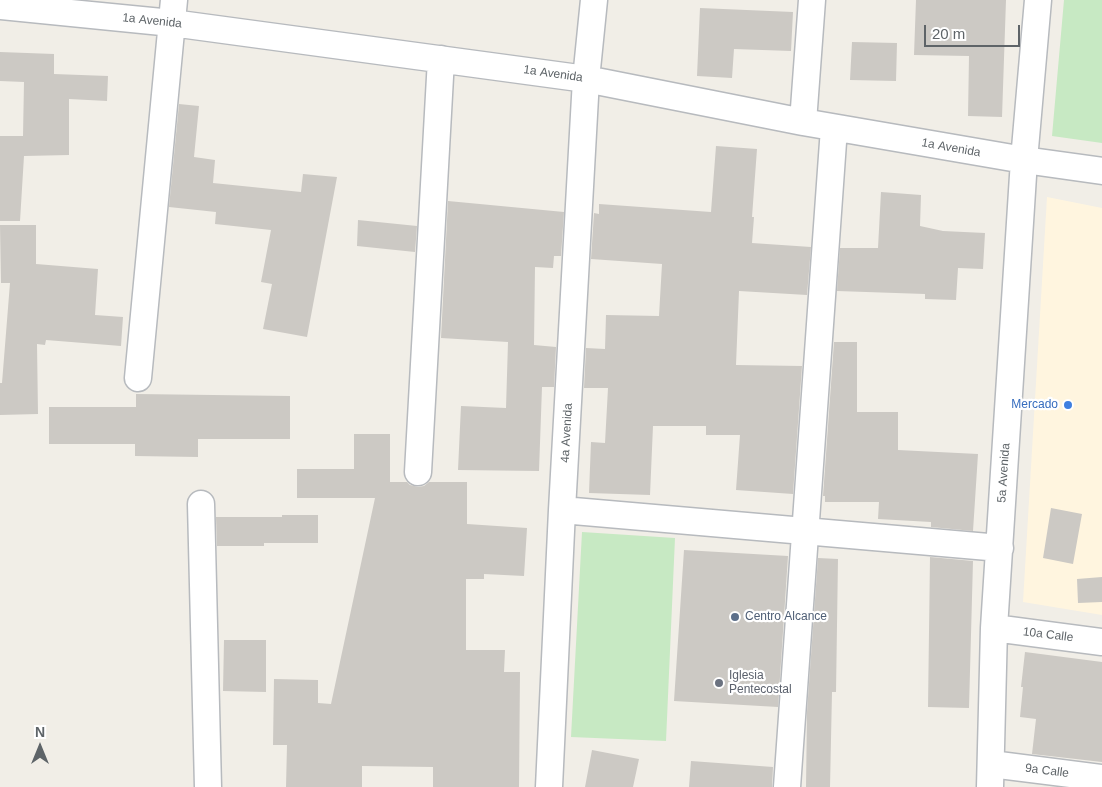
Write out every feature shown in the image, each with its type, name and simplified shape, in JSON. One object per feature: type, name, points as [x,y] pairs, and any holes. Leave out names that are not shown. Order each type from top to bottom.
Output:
[{"type":"street","name":"4a Avenida","points":[[552,786],[562,510],[586,79],[594,0]]},
{"type":"street","points":[[804,122],[812,0]]},
{"type":"street","name":"5a Avenida","points":[[991,776],[994,628],[1024,160],[1038,0]]},
{"type":"street","name":"1a Avenida","points":[[0,6],[173,12],[441,59],[586,79],[834,128],[1102,171]]},
{"type":"street","points":[[138,378],[173,12]]},
{"type":"street","points":[[418,472],[441,59]]},
{"type":"street","points":[[787,787],[834,128]]},
{"type":"street","points":[[201,504],[208,787]]},
{"type":"street","points":[[562,510],[1000,548]]},
{"type":"street","name":"10a Calle","points":[[994,628],[1102,642]]},
{"type":"street","name":"9a Calle","points":[[991,776],[1102,778]]},
{"type":"shaded area","name":"Mercado","points":[[1047,197],[1102,208],[1102,615],[1023,602]]},
{"type":"green space","points":[[1064,0],[1102,0],[1102,143],[1052,136]]},
{"type":"green space","points":[[582,532],[675,538],[666,741],[571,737]]},
{"type":"building","points":[[916,0],[1006,0],[1002,117],[968,116],[969,56],[914,55]]},
{"type":"building","points":[[700,8],[793,12],[791,51],[734,49],[732,78],[697,76]]},
{"type":"building","points":[[852,42],[897,43],[896,81],[850,80]]},
{"type":"building","points":[[0,52],[54,54],[54,74],[108,76],[107,101],[69,99],[69,155],[24,156],[20,221],[0,221],[0,136],[23,136],[24,82],[0,81]]},
{"type":"building","points":[[179,104],[199,106],[194,157],[215,160],[213,183],[301,192],[303,174],[337,177],[307,337],[263,329],[272,284],[261,282],[271,230],[215,224],[216,212],[169,207]]},
{"type":"building","points":[[716,146],[757,149],[752,243],[811,247],[807,295],[739,291],[736,365],[802,366],[793,494],[736,490],[740,435],[706,435],[706,426],[653,426],[650,495],[589,493],[591,442],[605,443],[608,388],[584,388],[586,348],[605,349],[606,315],[659,316],[662,264],[591,259],[594,213],[599,214],[599,204],[711,212]]},
{"type":"building","points":[[881,192],[921,195],[920,226],[943,231],[985,233],[983,269],[958,268],[956,300],[925,299],[925,294],[837,291],[840,248],[878,248]]},
{"type":"building","points":[[448,201],[564,212],[561,256],[554,256],[553,268],[535,267],[534,345],[556,347],[554,387],[542,387],[539,471],[458,470],[461,406],[506,408],[508,342],[441,338]]},
{"type":"building","points":[[358,220],[417,226],[415,252],[357,246]]},
{"type":"building","points":[[0,225],[36,225],[36,264],[98,269],[95,315],[123,317],[121,346],[46,340],[45,345],[37,344],[38,414],[0,415],[0,383],[2,383],[10,283],[1,283]]},
{"type":"building","points":[[834,342],[857,342],[857,412],[898,412],[898,450],[978,454],[973,531],[931,527],[931,522],[878,519],[879,502],[825,502],[825,496],[823,496]]},
{"type":"building","points":[[136,394],[290,396],[290,439],[198,439],[198,457],[135,456],[135,444],[49,444],[49,407],[136,407]]},
{"type":"building","points":[[354,434],[390,434],[390,482],[407,482],[418,487],[424,486],[429,482],[467,482],[467,524],[527,528],[524,576],[484,574],[484,579],[466,579],[466,650],[505,650],[504,672],[520,672],[519,787],[433,787],[433,767],[362,766],[362,787],[286,787],[287,745],[273,745],[274,679],[318,680],[318,703],[331,704],[375,498],[297,498],[297,469],[354,469]]},
{"type":"building","points":[[1051,508],[1082,514],[1073,564],[1043,558]]},
{"type":"building","points":[[282,515],[318,515],[318,543],[264,543],[264,546],[217,546],[216,517],[282,517]]},
{"type":"building","points":[[684,550],[788,556],[778,707],[674,701]]},
{"type":"building","points":[[930,557],[973,561],[969,708],[928,707]]},
{"type":"building","points":[[818,558],[838,559],[836,692],[832,692],[830,787],[806,787],[807,712]]},
{"type":"building","points":[[1102,577],[1102,602],[1078,603],[1077,579]]},
{"type":"building","points":[[224,640],[266,640],[266,692],[223,691]]},
{"type":"building","points":[[1025,652],[1102,662],[1102,762],[1032,754],[1036,719],[1020,717]]},
{"type":"building","points":[[592,750],[639,759],[633,787],[585,787]]},
{"type":"building","points":[[691,761],[773,767],[772,787],[689,787]]},
{"type":"place","name":"Mercado","points":[[1068,405]]},
{"type":"place","name":"Centro Alcance","points":[[735,617]]},
{"type":"place","name":"Iglesia Pentecostal","points":[[719,683]]}]
